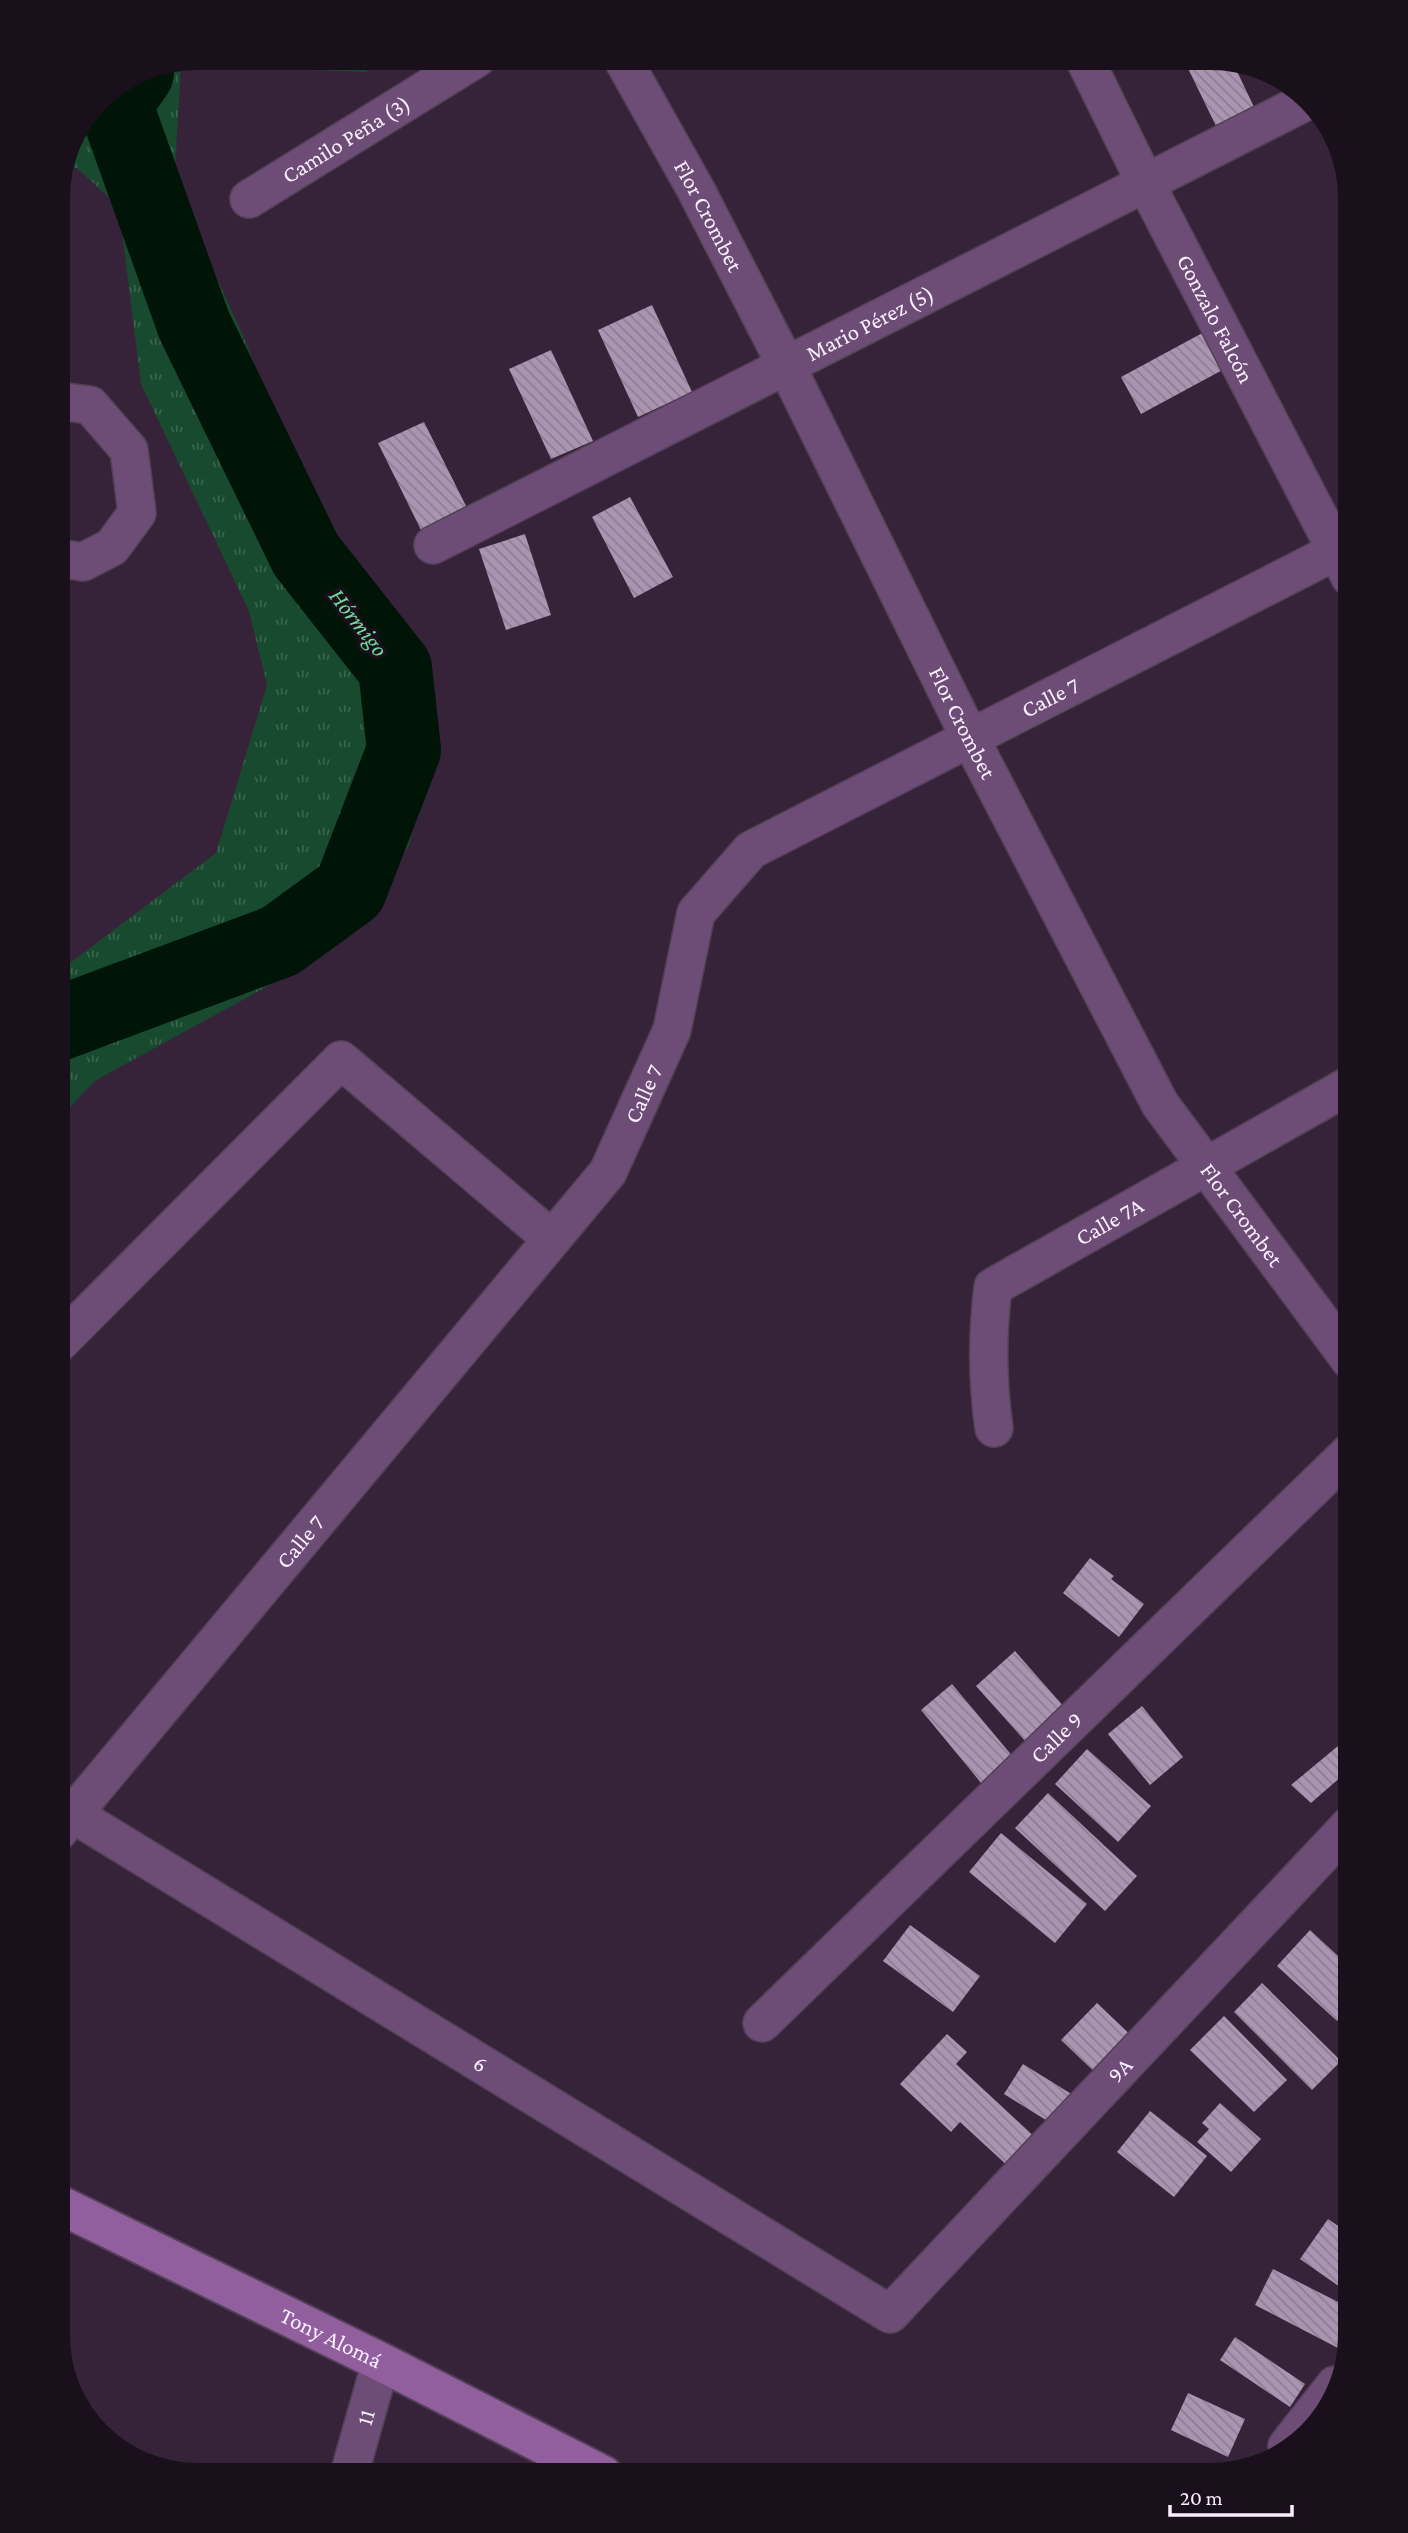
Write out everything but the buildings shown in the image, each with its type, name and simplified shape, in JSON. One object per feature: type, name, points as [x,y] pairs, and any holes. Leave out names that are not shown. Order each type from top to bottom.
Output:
[{"type":"street","name":"Camilo Peña (3)","points":[[249,199],[458,70]]},
{"type":"street","name":"Flor Crombet","points":[[629,70],[696,190],[786,365],[970,738],[1160,1104],[1338,1344]]},
{"type":"street","name":"Gonzalo Falcón","points":[[1090,70],[1145,183],[1338,542]]},
{"type":"street","name":"Mario Pérez (5)","points":[[433,545],[1299,105]]},
{"type":"street","points":[[70,402],[90,405],[129,450],[137,513],[112,547],[83,562],[70,560]]},
{"type":"street","name":"Calle 7","points":[[70,1817],[608,1172],[672,1030],[696,913],[751,850],[970,738],[1338,561]]},
{"type":"street","points":[[70,1332],[341,1060],[552,1239]]},
{"type":"street","name":"Calle 7A","points":[[994,1429],[988,1391],[987,1336],[993,1287],[1338,1092]]},
{"type":"street","name":"Calle 9","points":[[762,2023],[1338,1464]]},
{"type":"street","name":"6","points":[[70,1826],[890,2314]]},
{"type":"street","name":"9A","points":[[890,2314],[1338,1838]]},
{"type":"street","name":"Tony Alomá","points":[[70,2210],[381,2362],[579,2463]]},
{"type":"street","name":"11","points":[[352,2463],[381,2362]]},
{"type":"green space","points":[[313,70],[368,70],[366,72]]},
{"type":"green space","points":[[181,71],[174,184],[243,336],[310,502],[408,658],[435,717],[409,846],[299,969],[96,1080],[70,1107],[70,963],[216,853],[267,685],[249,611],[141,384],[119,207],[77,168],[73,168],[74,164],[91,126],[113,101],[148,80]]},
{"type":"waterway","name":"Hórmigo","points":[[70,1020],[280,941],[350,890],[404,750],[395,668],[306,555],[194,325],[115,104],[121,95]]}]
